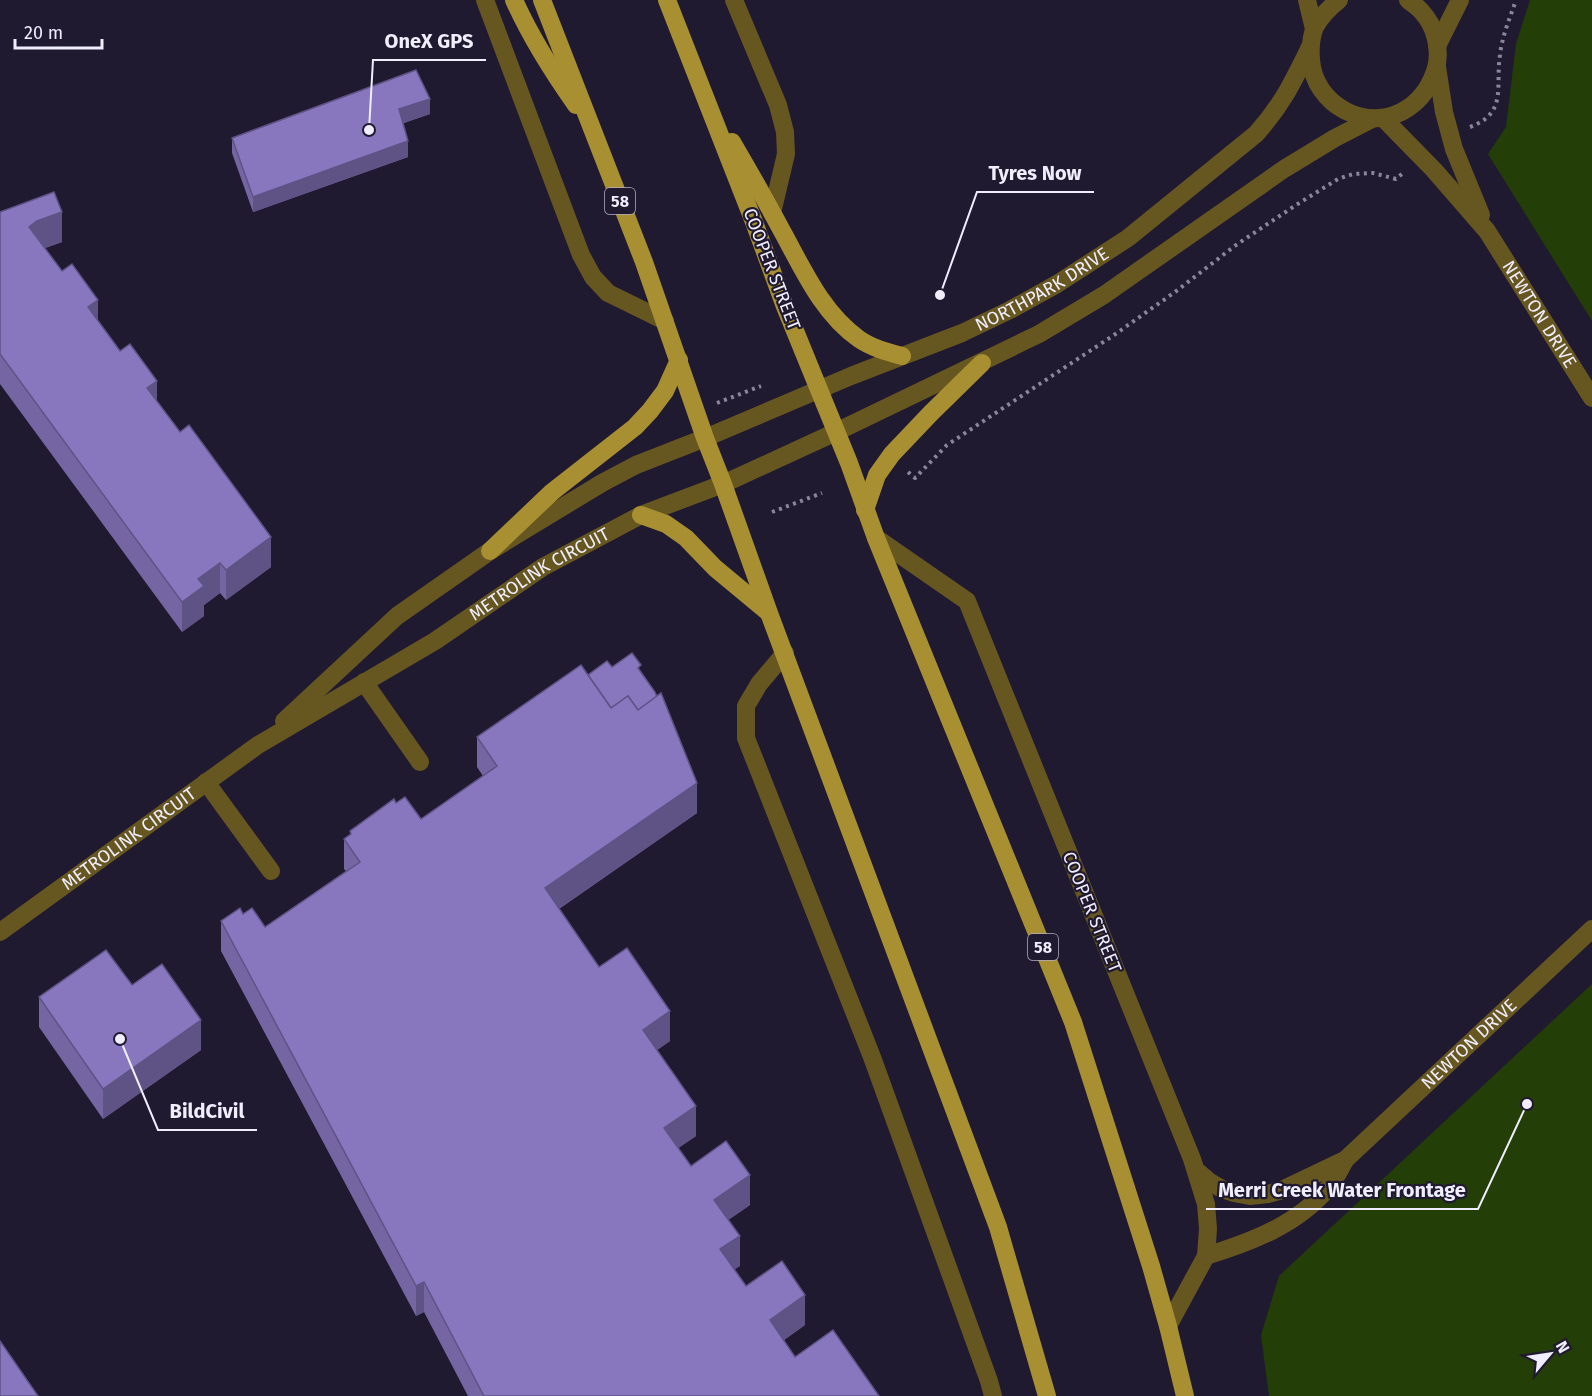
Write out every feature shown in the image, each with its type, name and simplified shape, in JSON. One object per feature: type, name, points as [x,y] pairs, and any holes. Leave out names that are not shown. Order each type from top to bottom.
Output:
[{"type":"main road","points":[[514,0],[526,27],[555,75],[592,129]]},
{"type":"main road","name":"58","points":[[542,0],[640,251],[705,438],[998,1227],[1047,1396]]},
{"type":"main road","name":"COOPER STREET","points":[[667,0],[876,538],[1073,1022],[1151,1266],[1185,1396]]},
{"type":"main road","points":[[700,85],[810,282],[832,314],[846,329],[861,340],[902,356]]},
{"type":"main road","points":[[490,550],[552,492],[635,427],[664,391],[679,360]]},
{"type":"main road","points":[[865,510],[877,475],[892,454],[982,363]]},
{"type":"main road","points":[[641,515],[666,524],[686,538],[715,568],[770,613]]},
{"type":"street","points":[[485,0],[581,255],[589,270],[608,293],[666,321]]},
{"type":"street","name":"COOPER STREET","points":[[734,0],[778,105],[785,132],[786,154],[772,213]]},
{"type":"street","points":[[1307,0],[1314,29]]},
{"type":"street","points":[[1339,0],[1324,13],[1314,29],[1310,47],[1311,68],[1319,88],[1333,104],[1351,114],[1377,118]]},
{"type":"street","points":[[1408,0],[1423,12],[1433,28],[1437,46]]},
{"type":"street","points":[[1437,46],[1460,0]]},
{"type":"street","name":"NEWTON DRIVE","points":[[1437,46],[1437,65],[1444,112],[1454,149],[1487,231]]},
{"type":"street","name":"NORTHPARK DRIVE","points":[[705,438],[962,333],[1057,284],[1128,237],[1256,134],[1274,114],[1290,90],[1310,47]]},
{"type":"street","name":"NORTHPARK DRIVE","points":[[836,432],[1039,334],[1104,295],[1284,169],[1335,138],[1377,118],[1402,112],[1419,101],[1430,84],[1437,65]]},
{"type":"street","name":"NEWTON DRIVE","points":[[1377,118],[1434,170],[1487,231],[1592,398]]},
{"type":"street","name":"METROLINK CIRCUIT","points":[[0,932],[258,745],[435,641],[543,567],[641,515],[723,484],[836,432]]},
{"type":"street","name":"METROLINK CIRCUIT","points":[[258,745],[397,616],[490,550],[636,465],[705,438]]},
{"type":"street","name":"COOPER STREET","points":[[876,538],[967,601],[1197,1171],[1206,1204],[1208,1229],[1206,1256],[1168,1326]]},
{"type":"street","points":[[785,654],[759,684],[746,706],[746,738],[872,1057],[993,1396]]},
{"type":"street","points":[[364,682],[420,762]]},
{"type":"street","points":[[206,782],[272,871]]},
{"type":"street","name":"NEWTON DRIVE","points":[[1206,1256],[1247,1243],[1282,1225],[1320,1197],[1330,1186],[1345,1160],[1592,929]]},
{"type":"street","name":"NEWTON DRIVE","points":[[1197,1171],[1222,1189],[1250,1196],[1282,1190],[1345,1160]]},
{"type":"path","points":[[1464,129],[1488,118],[1496,105],[1500,55],[1505,29],[1516,0]]},
{"type":"path","points":[[907,471],[915,478],[947,445],[1175,292],[1276,217],[1338,179],[1363,172],[1396,179],[1404,172]]},
{"type":"path","points":[[717,403],[761,386]]},
{"type":"path","points":[[772,512],[822,493]]},
{"type":"green space","points":[[1530,0],[1592,0],[1592,321],[1488,154],[1506,127],[1516,44]]},
{"type":"green space","points":[[1592,984],[1592,1396],[1269,1396],[1261,1335],[1279,1276]]},
{"type":"building","points":[[416,70],[430,99],[399,109],[408,141],[253,197],[232,138]]},
{"type":"building","points":[[54,192],[62,212],[37,221],[29,227],[62,271],[72,264],[98,300],[88,307],[120,351],[130,344],[157,381],[147,388],[180,432],[189,425],[271,537],[226,570],[220,563],[198,579],[204,586],[182,602],[0,354],[0,212]]},
{"type":"building","points":[[632,653],[641,665],[638,668],[657,697],[638,710],[628,696],[611,708],[588,675],[607,661],[612,667]]},
{"type":"building","points":[[581,665],[611,708],[628,696],[638,710],[661,693],[697,783],[545,888],[599,967],[627,948],[670,1011],[643,1030],[696,1106],[664,1128],[691,1166],[726,1141],[750,1175],[714,1200],[740,1236],[720,1249],[746,1286],[782,1261],[805,1295],[770,1320],[795,1357],[833,1330],[879,1396],[484,1396],[424,1282],[416,1286],[221,921],[240,908],[243,914],[252,908],[265,927],[360,862],[344,839],[351,834],[350,831],[394,799],[396,803],[405,797],[421,819],[497,766],[477,737]]},
{"type":"building","points":[[106,950],[132,985],[162,964],[201,1020],[103,1089],[39,997]]},
{"type":"building","points":[[0,1341],[38,1396],[0,1396]]},
{"type":"place","name":"OneX GPS","points":[[369,130]]},
{"type":"place","name":"Tyres Now","points":[[940,295]]},
{"type":"place","name":"BildCivil","points":[[120,1039]]},
{"type":"place","name":"Merri Creek Water Frontage","points":[[1527,1104]]}]
